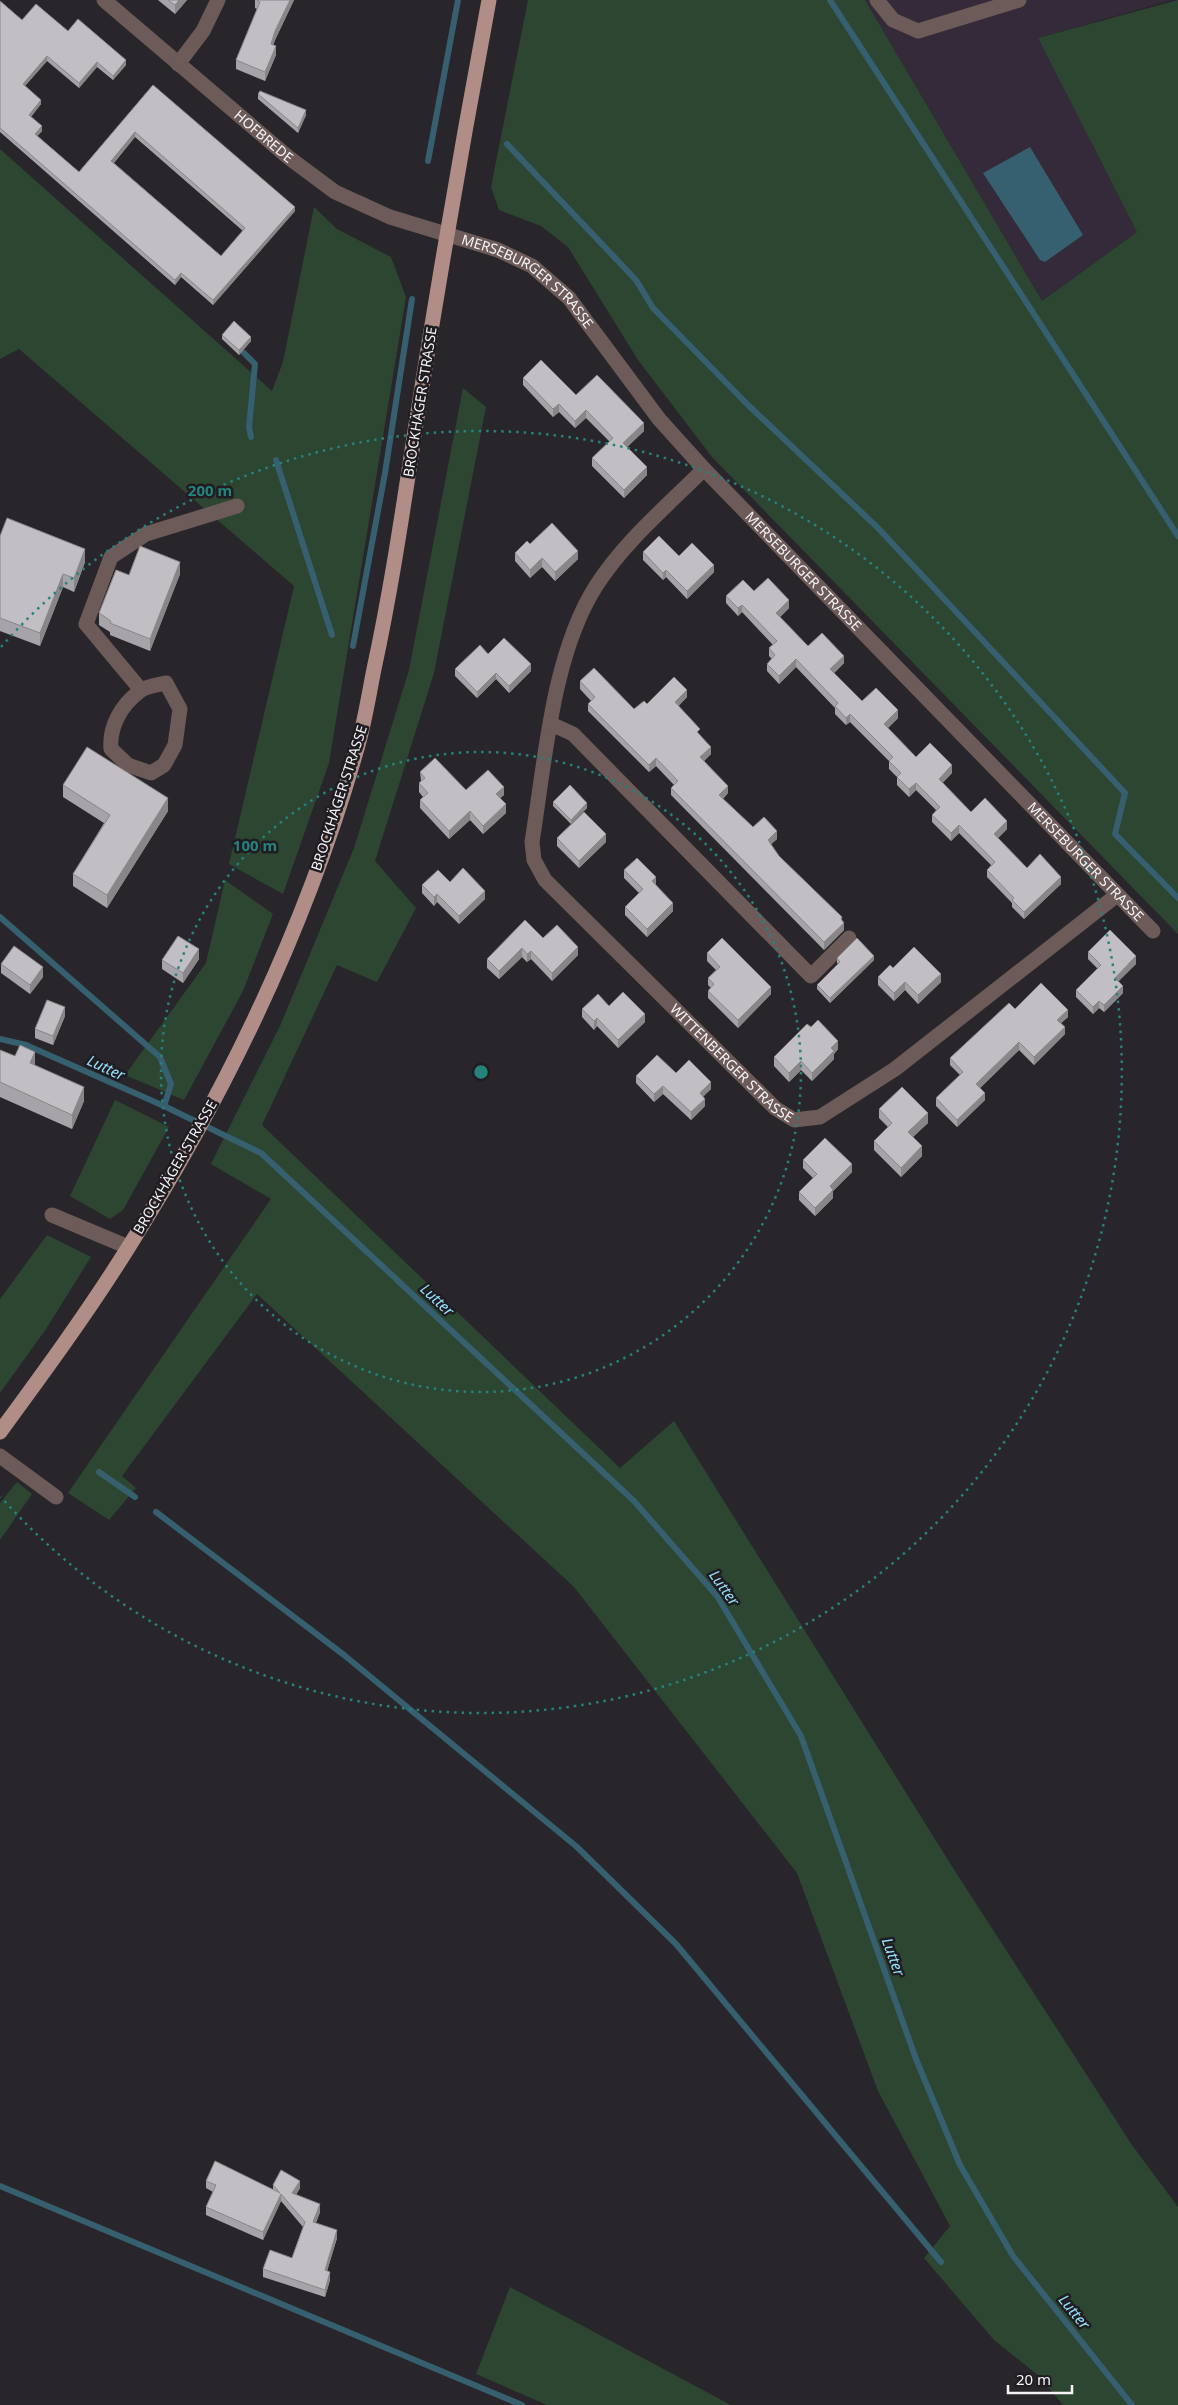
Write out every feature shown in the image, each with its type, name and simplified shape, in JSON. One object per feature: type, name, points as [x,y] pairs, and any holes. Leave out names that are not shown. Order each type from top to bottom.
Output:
[{"type":"main road","name":"BROCKHÄGER STRASSE","points":[[0,1432],[66,1342],[128,1247],[182,1157],[226,1078],[299,915],[358,743],[389,599],[446,235],[490,0]]},
{"type":"street","name":"HOFBREDE","points":[[104,0],[288,157],[335,192],[390,217],[446,235]]},
{"type":"street","points":[[178,64],[203,31],[218,0]]},
{"type":"street","points":[[877,0],[893,20],[918,31],[1020,0]]},
{"type":"street","name":"MERSEBURGER STRASSE","points":[[446,235],[498,250],[532,266],[569,298],[659,419],[704,469],[1153,930]]},
{"type":"street","name":"WITTENBERGER STRASSE","points":[[704,469],[622,553],[596,587],[576,628],[562,671],[551,724],[532,842],[534,860],[545,880],[775,1108],[794,1120],[820,1117],[895,1069],[1117,895]]},
{"type":"street","points":[[141,690],[86,624],[111,557],[146,534],[237,506]]},
{"type":"street","points":[[166,683],[180,709],[175,745],[164,765],[152,773],[128,765],[111,749],[110,736],[119,713],[141,690],[166,683]]},
{"type":"street","points":[[551,724],[574,734],[811,976],[849,938]]},
{"type":"street","points":[[52,1215],[128,1247]]},
{"type":"street","points":[[0,1456],[56,1497]]},
{"type":"shaded area","points":[[865,0],[1172,0],[1038,38],[1137,232],[1042,301]]},
{"type":"green space","points":[[528,0],[865,0],[1042,301],[1137,232],[1038,38],[1178,0],[1178,934],[712,457],[638,360],[568,247],[541,226],[499,210],[491,187]]},
{"type":"green space","points":[[0,149],[272,391],[283,362],[314,207],[337,229],[391,257],[406,297],[329,763],[283,894],[229,864],[294,586],[19,349],[0,359]]},
{"type":"green space","points":[[463,388],[486,407],[434,673],[375,861],[416,908],[377,982],[337,965],[262,1125],[620,1468],[674,1421],[953,1868],[1132,2145],[1178,2207],[1178,2405],[1063,2405],[1039,2376],[994,2340],[924,2258],[950,2226],[878,2091],[797,1873],[574,1587],[257,1294],[122,1476],[136,1488],[109,1520],[68,1493],[271,1199],[211,1164],[280,1026],[354,848],[409,670]]},
{"type":"green space","points":[[225,880],[273,914],[243,991],[184,1100],[125,1075],[206,963]]},
{"type":"green space","points":[[115,1100],[169,1127],[123,1210],[110,1219],[70,1196]]},
{"type":"green space","points":[[47,1235],[91,1257],[46,1329],[0,1393],[0,1299]]},
{"type":"green space","points":[[17,1482],[32,1494],[0,1540],[0,1503]]},
{"type":"green space","points":[[510,2287],[731,2405],[547,2405],[476,2374]]},
{"type":"water","points":[[1030,147],[1083,235],[1045,262],[1040,260],[983,173]]},
{"type":"building","points":[[168,0],[179,0],[175,5]]},
{"type":"building","points":[[257,0],[290,0],[275,31],[271,44],[276,46],[265,72],[236,60],[260,2]]},
{"type":"building","points":[[0,1],[22,20],[36,4],[68,31],[78,19],[126,60],[113,76],[97,62],[79,83],[47,56],[23,84],[41,100],[29,115],[42,126],[35,134],[79,172],[153,85],[295,207],[213,300],[181,273],[175,280],[0,128]],"holes":[[[135,132],[245,228],[221,256],[111,161]]]},
{"type":"building","points":[[260,91],[306,110],[298,128],[258,94]]},
{"type":"building","points":[[234,321],[251,337],[239,350],[222,335]]},
{"type":"building","points":[[541,360],[576,395],[597,375],[644,423],[623,443],[647,467],[624,490],[592,458],[613,438],[586,410],[575,421],[559,404],[553,409],[523,378]]},
{"type":"building","points":[[7,518],[85,549],[74,578],[63,574],[40,633],[0,618],[0,536]]},
{"type":"building","points":[[552,523],[578,551],[555,572],[542,558],[530,570],[515,553],[527,541],[530,544]]},
{"type":"building","points":[[659,536],[679,556],[692,543],[714,565],[687,591],[666,570],[663,573],[643,552]]},
{"type":"building","points":[[140,546],[180,562],[150,639],[110,623],[111,621],[99,613],[116,570],[129,575]]},
{"type":"building","points":[[768,578],[789,600],[776,613],[808,646],[822,633],[844,656],[830,669],[862,701],[876,688],[898,710],[884,724],[916,757],[930,743],[952,765],[939,779],[971,812],[985,798],[1007,821],[994,834],[1027,868],[1040,854],[1061,877],[1024,912],[1012,900],[1014,898],[987,870],[995,862],[959,825],[951,833],[932,815],[940,807],[916,783],[909,789],[897,777],[901,773],[889,761],[893,757],[850,714],[846,718],[835,706],[838,703],[796,659],[779,676],[767,664],[775,655],[769,648],[777,641],[742,605],[738,608],[726,596],[743,580],[754,591]]},
{"type":"building","points":[[504,638],[531,664],[509,686],[496,673],[477,692],[455,669],[480,645],[488,654]]},
{"type":"building","points":[[594,668],[634,709],[644,701],[647,704],[674,677],[687,690],[675,702],[700,729],[697,732],[711,747],[700,757],[728,786],[719,795],[753,827],[764,817],[777,831],[768,840],[779,856],[842,917],[841,919],[844,923],[824,942],[671,788],[678,781],[656,758],[649,765],[588,704],[595,697],[580,681]]},
{"type":"building","points":[[87,747],[168,798],[107,895],[73,874],[110,815],[63,785]]},
{"type":"building","points":[[435,758],[466,790],[488,770],[504,787],[496,794],[506,804],[483,826],[470,811],[449,831],[420,800],[428,793],[419,783],[425,778],[420,772]]},
{"type":"building","points":[[570,785],[587,803],[571,820],[553,802]]},
{"type":"building","points":[[584,812],[606,834],[579,861],[557,838]]},
{"type":"building","points":[[637,858],[656,877],[652,881],[673,903],[647,929],[625,907],[643,889],[624,870]]},
{"type":"building","points":[[463,868],[485,891],[459,916],[437,894],[434,897],[422,885],[438,870],[450,882]]},
{"type":"building","points":[[525,920],[543,938],[557,925],[578,947],[552,973],[531,951],[527,954],[522,948],[499,971],[487,959]]},
{"type":"building","points":[[1110,930],[1136,956],[1115,978],[1123,986],[1104,1005],[1099,1001],[1093,1007],[1076,990],[1101,965],[1088,952]]},
{"type":"building","points":[[178,936],[199,949],[183,973],[162,960]]},
{"type":"building","points":[[722,938],[771,987],[738,1020],[708,991],[714,984],[708,978],[720,967],[707,953]]},
{"type":"building","points":[[857,938],[874,956],[830,998],[817,985],[840,962],[837,958]]},
{"type":"building","points":[[14,946],[43,967],[30,985],[1,964]]},
{"type":"building","points":[[914,947],[941,974],[918,995],[905,982],[894,993],[878,977],[890,965],[893,968]]},
{"type":"building","points":[[1041,983],[1068,1010],[1057,1020],[1065,1027],[1034,1057],[1019,1042],[976,1084],[985,1093],[957,1120],[936,1098],[963,1072],[950,1058],[1009,1003],[1015,1009]]},
{"type":"building","points":[[623,992],[645,1014],[618,1040],[597,1018],[594,1021],[582,1009],[598,994],[609,1006]]},
{"type":"building","points":[[47,1000],[65,1007],[53,1036],[35,1029]]},
{"type":"building","points":[[818,1020],[838,1041],[831,1048],[834,1051],[812,1073],[801,1061],[789,1073],[774,1057],[807,1024],[811,1027]]},
{"type":"building","points":[[20,1045],[35,1052],[30,1063],[84,1087],[72,1115],[0,1082],[0,1050],[15,1056]]},
{"type":"building","points":[[657,1055],[676,1073],[689,1060],[711,1082],[700,1093],[705,1099],[691,1112],[663,1086],[654,1094],[636,1076]]},
{"type":"building","points":[[902,1087],[928,1113],[908,1132],[922,1146],[901,1168],[874,1141],[892,1123],[879,1109]]},
{"type":"building","points":[[825,1138],[852,1164],[830,1186],[833,1190],[815,1208],[799,1192],[817,1174],[803,1160]]},
{"type":"building","points":[[215,2161],[280,2193],[273,2185],[281,2170],[300,2181],[292,2193],[320,2204],[313,2222],[337,2230],[325,2270],[330,2272],[325,2290],[263,2269],[270,2250],[292,2258],[305,2222],[281,2194],[263,2232],[206,2207],[216,2185],[206,2181]]},
{"type":"waterway","points":[[428,161],[458,0]]},
{"type":"waterway","points":[[830,0],[1178,536]]},
{"type":"waterway","points":[[507,144],[636,280],[653,308],[747,404],[878,528],[1125,793],[1115,834],[1178,898]]},
{"type":"waterway","points":[[353,646],[385,473],[412,299]]},
{"type":"waterway","points":[[244,353],[255,364],[249,427],[251,437]]},
{"type":"waterway","points":[[276,460],[332,635]]},
{"type":"waterway","points":[[0,917],[160,1057],[171,1084],[164,1106]]},
{"type":"waterway","name":"Lutter","points":[[0,1039],[26,1045],[164,1106],[261,1153],[634,1501],[717,1596],[801,1736],[916,2059],[960,2165],[1013,2256],[1132,2405]]},
{"type":"waterway","points":[[99,1472],[135,1497]]},
{"type":"waterway","points":[[156,1512],[344,1655],[577,1847],[676,1944],[941,2262]]},
{"type":"waterway","points":[[0,2186],[522,2405]]}]
